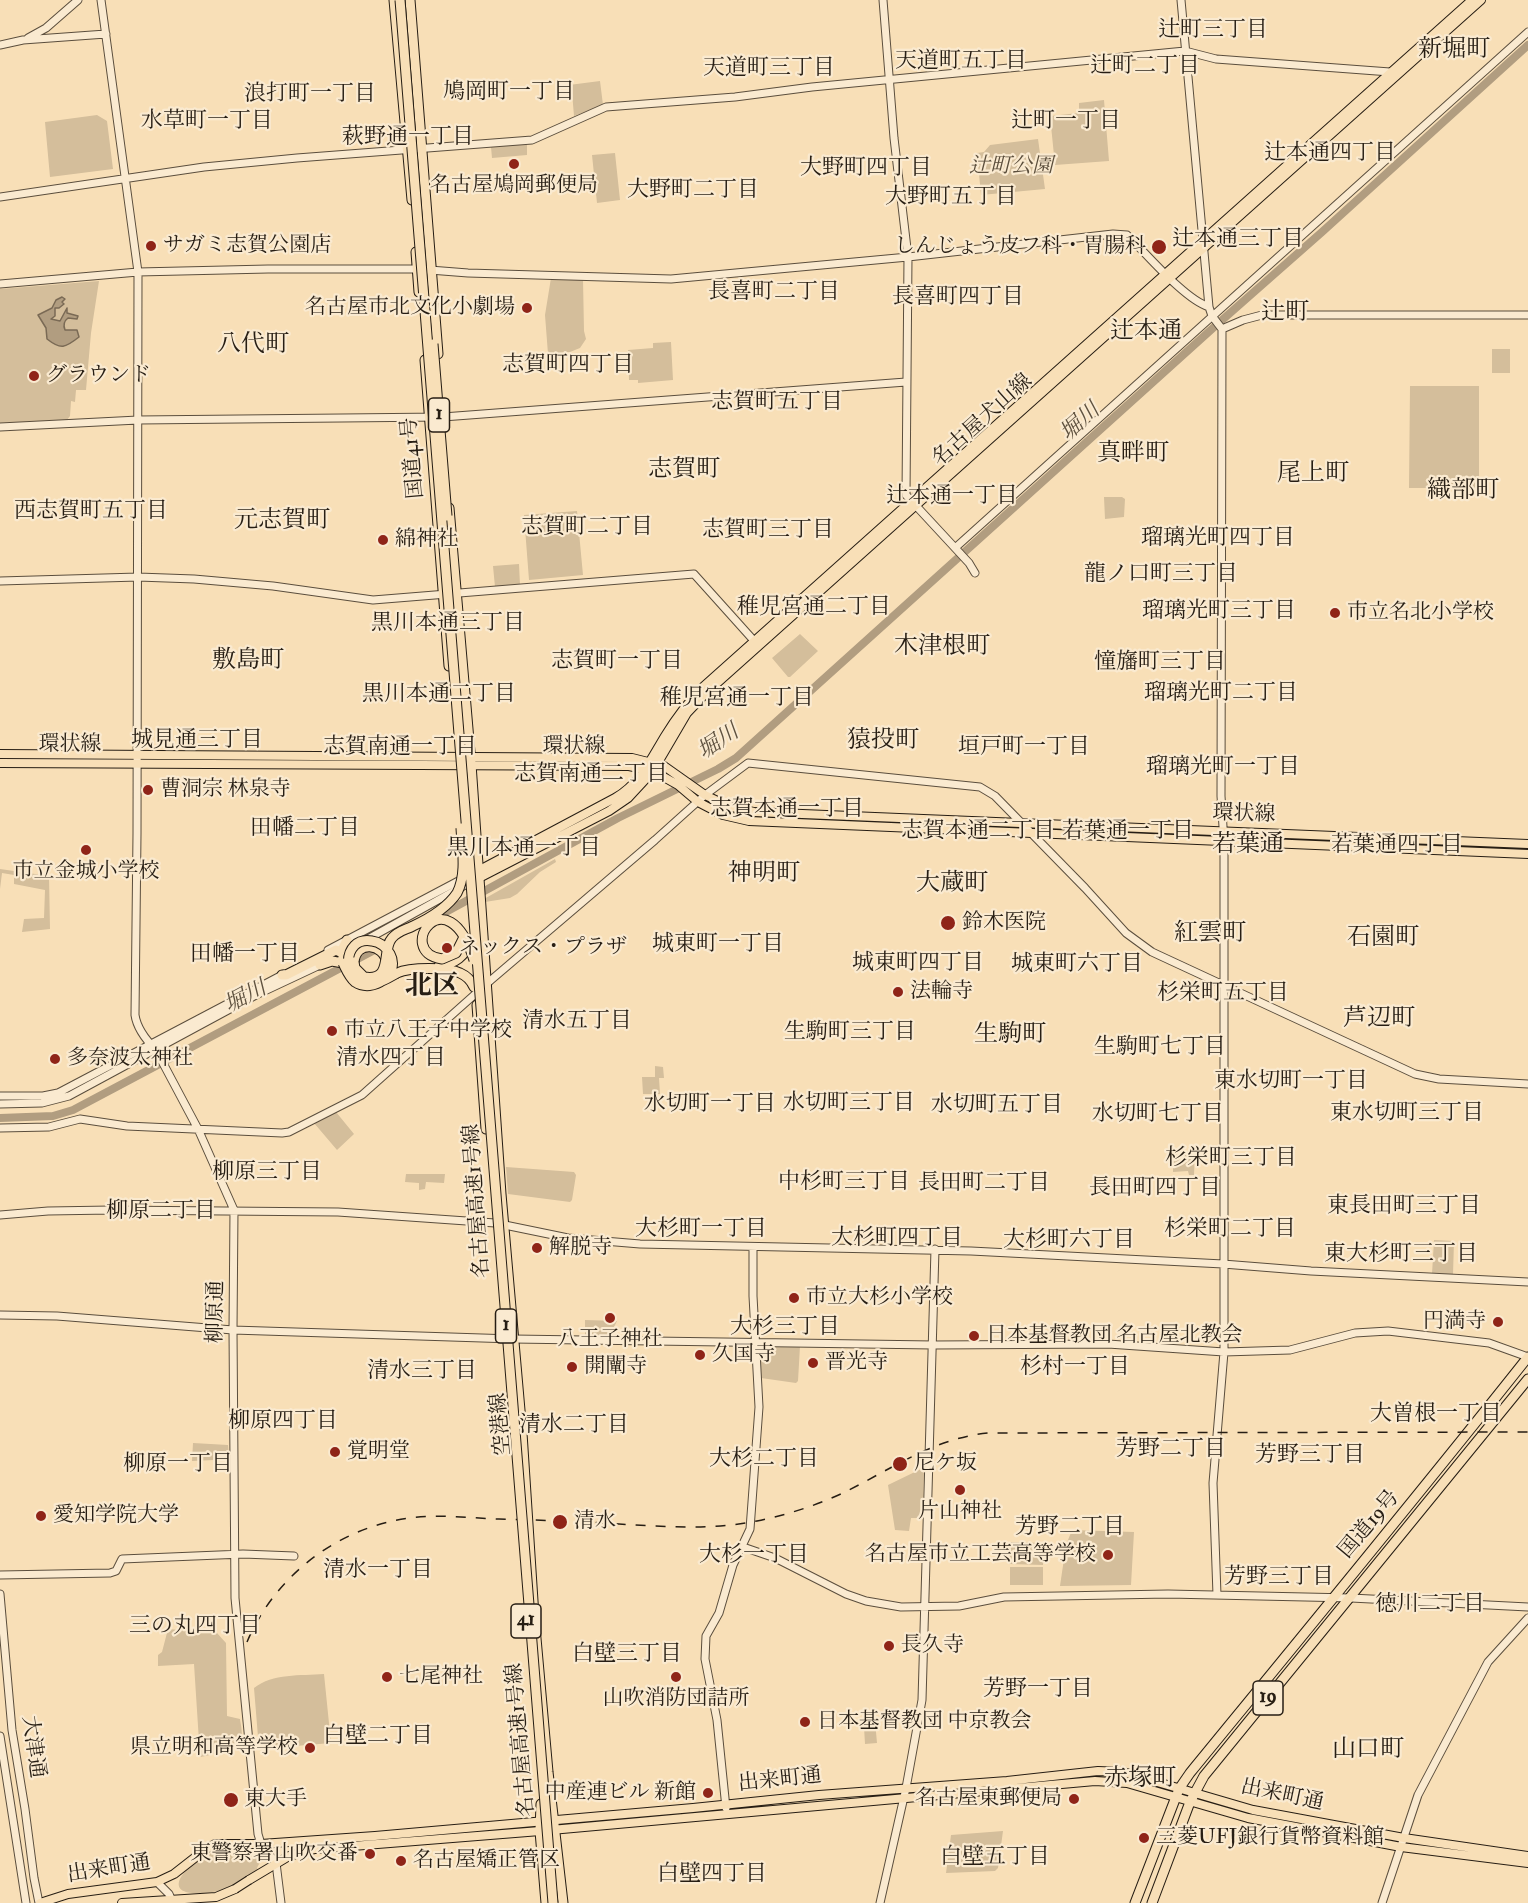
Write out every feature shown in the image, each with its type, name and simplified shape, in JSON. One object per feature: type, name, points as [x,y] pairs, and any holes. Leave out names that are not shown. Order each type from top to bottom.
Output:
[{"type":"highway","name":"国道41号","points":[[394,0],[451,687],[458,715],[471,912]]},
{"type":"highway","name":"1","points":[[399,0],[460,753]]},
{"type":"highway","name":"1","points":[[405,0],[460,753]]},
{"type":"highway","name":"国道41号","points":[[410,0],[481,904]]},
{"type":"highway","points":[[346,952],[351,977],[362,985],[372,986],[381,982],[386,978],[390,974],[391,956],[385,946],[369,940],[358,943],[348,956],[350,971],[358,981],[372,984],[378,982],[385,980],[402,970],[431,968],[457,961],[465,954],[471,941],[462,750],[457,756],[462,862],[460,885],[456,894],[443,909],[416,925]]},
{"type":"highway","name":"名古屋高速1号線","points":[[460,753],[472,831],[554,1903]]},
{"type":"highway","name":"名古屋高速1号線","points":[[460,753],[554,1903]]},
{"type":"highway","name":"空港線","points":[[481,904],[499,1224],[546,1903]]},
{"type":"highway","name":"空港線","points":[[471,912],[479,1043],[499,1224]]},
{"type":"highway","points":[[346,952],[352,970],[360,978],[370,981],[378,979],[386,972],[388,966],[386,958],[384,954],[379,949],[370,946],[357,952],[354,962],[359,974],[364,977],[374,977],[385,968],[387,963],[387,957],[388,946],[390,939],[399,932],[441,917],[452,921],[454,923],[456,925],[458,927],[461,931],[462,942],[456,953],[447,958],[435,958],[426,951],[422,940],[425,929],[435,920],[445,919],[456,925],[457,926],[460,929],[468,942],[480,982],[492,1092]]},
{"type":"highway","points":[[282,975],[336,950],[346,952]]},
{"type":"highway","points":[[320,965],[346,952]]},
{"type":"highway","points":[[431,968],[459,972],[473,984],[477,998],[486,1080]]},
{"type":"highway","name":"空港線","points":[[508,1339],[548,1772],[563,1903]]},
{"type":"highway","name":"国道19号","points":[[1135,1903],[1178,1794],[1528,1357]]},
{"type":"highway","name":"国道19号","points":[[1152,1903],[1192,1797],[1204,1776],[1528,1379]]},
{"type":"main road","name":"名古屋犬山線","points":[[1204,244],[1390,72],[1472,0]]},
{"type":"main road","name":"名古屋犬山線","points":[[469,878],[479,879],[609,811],[635,792],[681,710],[703,687],[756,643],[1481,0]]},
{"type":"main road","name":"環状線","points":[[0,764],[460,753],[471,761],[651,766],[682,783],[698,802],[723,815],[749,821],[1032,834],[1528,844]]},
{"type":"main road","name":"環状線","points":[[0,754],[137,759]]},
{"type":"main road","name":"環状線","points":[[690,790],[728,806],[754,812],[1022,824],[1528,854]]},
{"type":"main road","name":"出来町通","points":[[726,1809],[906,1788],[1111,1771],[1124,1772],[1178,1794]]},
{"type":"main road","name":"出来町通","points":[[40,1903],[68,1894],[157,1882],[174,1874],[215,1844],[261,1844],[541,1821],[554,1824],[726,1809],[903,1798],[1095,1780],[1127,1783],[1252,1810],[1404,1838],[1528,1856]]},
{"type":"main road","name":"出来町通","points":[[1192,1797],[1248,1818],[1401,1847],[1528,1863]]},
{"type":"main road","name":"出来町通","points":[[122,1903],[216,1897],[235,1889],[289,1856],[315,1849],[540,1831],[554,1824]]},
{"type":"street","points":[[23,40],[46,28],[78,0]]},
{"type":"street","name":"柳原通","points":[[101,0],[138,272],[135,1015],[138,1026],[161,1058],[198,1129],[234,1210],[232,1330],[235,1599],[258,1834],[261,1844]]},
{"type":"street","points":[[883,0],[908,257],[906,495],[975,573]]},
{"type":"street","points":[[1181,0],[1209,306],[1221,327],[1224,1352],[1213,1483],[1217,1595]]},
{"type":"street","points":[[956,550],[1528,32]]},
{"type":"street","points":[[0,45],[23,40],[106,34]]},
{"type":"street","points":[[0,197],[204,167],[532,140],[606,107],[735,97],[1185,51],[1216,59],[1390,72]]},
{"type":"street","points":[[0,284],[138,272],[268,269],[417,270],[670,279],[1127,235],[1200,304],[1209,306]]},
{"type":"street","points":[[1221,327],[1262,315],[1528,315]]},
{"type":"street","points":[[0,428],[138,420],[443,417],[906,382]]},
{"type":"street","points":[[0,581],[138,577],[194,579],[273,586],[373,600],[694,574],[756,643]]},
{"type":"street","points":[[0,1128],[49,1127],[80,1119],[127,1126],[282,1133],[300,1127],[362,1095],[486,984],[705,795],[748,763],[980,788],[995,796],[1126,933],[1152,952],[1415,1074],[1439,1079],[1528,1084]]},
{"type":"street","points":[[346,952],[469,878]]},
{"type":"street","points":[[0,1104],[42,1103],[61,1099],[256,995],[320,965]]},
{"type":"street","points":[[0,1096],[44,1096],[58,1093],[282,975]]},
{"type":"street","points":[[0,1215],[48,1211],[338,1212],[499,1224],[568,1238],[608,1242],[935,1250],[1528,1282]]},
{"type":"street","points":[[726,1809],[717,1720],[705,1659],[706,1636],[719,1613],[733,1565],[750,1529],[759,1407],[753,1296],[753,1246]]},
{"type":"street","points":[[880,1903],[906,1788],[922,1700],[935,1250]]},
{"type":"street","points":[[0,1315],[57,1316],[232,1330],[508,1339],[933,1345],[1108,1344],[1224,1352],[1290,1350],[1354,1333],[1388,1331],[1489,1343],[1528,1357]]},
{"type":"street","points":[[743,1547],[774,1558],[832,1588],[866,1601],[901,1607],[959,1606],[1004,1597],[1217,1595],[1351,1598],[1528,1607]]},
{"type":"street","points":[[0,1575],[110,1573],[116,1571],[122,1559],[234,1555],[294,1556]]},
{"type":"street","name":"大津通","points":[[0,1594],[12,1731],[40,1903]]},
{"type":"street","points":[[1382,1903],[1418,1795],[1488,1662],[1528,1618]]},
{"type":"street","name":"大津通","points":[[0,1736],[26,1903]]},
{"type":"street","points":[[261,1844],[276,1863],[281,1903]]},
{"type":"street","points":[[157,1882],[164,1887],[173,1901]]},
{"type":"green space","points":[[600,81],[603,105],[574,116],[572,92],[569,85]]},
{"type":"green space","points":[[1104,100],[1109,161],[1055,165],[1050,116],[1079,113],[1079,103]]},
{"type":"green space","points":[[97,115],[107,121],[113,169],[50,177],[45,122]]},
{"type":"green space","name":"辻町公園","points":[[1038,139],[1045,189],[981,195],[977,153],[984,152],[990,145]]},
{"type":"green space","points":[[527,144],[527,155],[492,158],[491,147]]},
{"type":"green space","points":[[615,153],[620,200],[597,203],[592,155]]},
{"type":"green space","points":[[551,278],[583,279],[586,339],[580,348],[570,352],[548,354],[545,315]]},
{"type":"green space","points":[[99,281],[86,390],[76,390],[75,402],[71,401],[70,416],[67,420],[0,423],[0,289]]},
{"type":"green space","points":[[671,342],[673,380],[638,383],[638,380],[629,380],[628,350],[653,348],[653,343]]},
{"type":"green space","points":[[1492,349],[1510,349],[1510,373],[1492,373]]},
{"type":"green space","points":[[1410,386],[1479,386],[1479,488],[1409,488]]},
{"type":"green space","points":[[1104,497],[1125,499],[1124,517],[1105,519]]},
{"type":"green space","points":[[577,511],[583,575],[529,580],[524,515]]},
{"type":"green space","points":[[519,564],[520,585],[495,587],[493,566]]},
{"type":"green space","points":[[800,634],[818,651],[788,677],[772,658]]},
{"type":"green space","points":[[555,859],[556,862],[540,872],[517,894],[510,898],[485,902],[484,899]]},
{"type":"green space","points":[[0,869],[49,876],[50,929],[22,932],[24,919],[44,918],[45,890],[14,884],[14,875],[2,873],[0,889]]},
{"type":"green space","points":[[655,1066],[663,1067],[664,1078],[659,1078],[660,1094],[643,1094],[642,1077],[655,1077]]},
{"type":"green space","points":[[336,1112],[354,1134],[337,1150],[314,1123]]},
{"type":"green space","points":[[1173,1151],[1195,1151],[1194,1175],[1189,1175],[1188,1171],[1173,1172]]},
{"type":"green space","points":[[506,1167],[574,1172],[576,1175],[572,1200],[570,1202],[508,1194]]},
{"type":"green space","points":[[406,1174],[445,1174],[444,1183],[426,1182],[425,1189],[419,1190],[419,1183],[405,1182]]},
{"type":"green space","points":[[1434,1240],[1454,1241],[1453,1275],[1432,1274]]},
{"type":"green space","points":[[585,1320],[617,1321],[610,1335],[585,1336]]},
{"type":"green space","points":[[759,1344],[800,1346],[796,1383],[761,1378]]},
{"type":"green space","points":[[193,1443],[228,1445],[229,1457],[214,1456],[214,1460],[192,1461]]},
{"type":"green space","points":[[921,1469],[924,1473],[922,1518],[911,1518],[909,1531],[895,1530],[888,1485]]},
{"type":"green space","points":[[1072,1530],[1134,1532],[1131,1585],[1060,1586],[1066,1545]]},
{"type":"green space","points":[[1010,1542],[1044,1543],[1043,1565],[1009,1564]]},
{"type":"green space","points":[[1010,1567],[1043,1567],[1043,1585],[1010,1585]]},
{"type":"green space","points":[[168,1629],[217,1633],[226,1643],[227,1716],[240,1719],[242,1730],[241,1739],[229,1748],[200,1757],[194,1664],[158,1666],[158,1655],[162,1652]]},
{"type":"green space","points":[[324,1674],[331,1743],[259,1749],[254,1688],[261,1683],[278,1678]]},
{"type":"green space","points":[[863,1710],[874,1710],[877,1743],[865,1744]]},
{"type":"green space","points":[[1003,1831],[998,1868],[995,1871],[946,1873],[951,1835]]},
{"type":"green space","points":[[229,1848],[248,1849],[255,1852],[261,1860],[258,1870],[220,1891],[187,1892],[180,1888],[179,1881],[193,1864],[204,1856]]},
{"type":"shaded area","points":[[62,297],[65,299],[62,302],[64,304],[55,308],[55,316],[51,319],[60,321],[67,308],[67,313],[78,316],[77,319],[67,319],[64,325],[65,330],[77,330],[79,337],[70,344],[60,346],[47,339],[46,328],[38,315],[52,308],[56,300]]},
{"type":"waterway","name":"堀川","points":[[433,919],[618,818],[736,758],[1528,45]]},
{"type":"waterway","name":"堀川","points":[[0,1118],[53,1116],[73,1110],[382,946]]},
{"type":"railway","points":[[247,1642],[274,1596],[312,1559],[333,1544],[357,1532],[383,1523],[409,1518],[432,1516],[680,1527],[738,1524],[768,1519],[811,1506],[843,1493],[931,1448],[949,1441],[988,1433],[1528,1432]]},
{"type":"place","name":"名古屋鳩岡郵便局","points":[[514,164]]},
{"type":"place","name":"サガミ志賀公園店","points":[[151,246]]},
{"type":"place","name":"しんじょう皮フ科・胃腸科","points":[[1159,247]]},
{"type":"place","name":"名古屋市北文化小劇場","points":[[527,308]]},
{"type":"place","name":"グラウンド","points":[[34,376]]},
{"type":"place","name":"綿神社","points":[[383,540]]},
{"type":"place","name":"市立名北小学校","points":[[1335,613]]},
{"type":"place","name":"曹洞宗 林泉寺","points":[[148,790]]},
{"type":"place","name":"市立金城小学校","points":[[86,850]]},
{"type":"place","name":"鈴木医院","points":[[948,923]]},
{"type":"place","name":"ネックス・プラザ","points":[[447,948]]},
{"type":"place","name":"法輪寺","points":[[898,992]]},
{"type":"place","name":"市立八王子中学校","points":[[332,1031]]},
{"type":"place","name":"多奈波太神社","points":[[55,1059]]},
{"type":"place","name":"解脱寺","points":[[537,1248]]},
{"type":"place","name":"市立大杉小学校","points":[[794,1298]]},
{"type":"place","name":"八王子神社","points":[[610,1318]]},
{"type":"place","name":"円満寺","points":[[1498,1322]]},
{"type":"place","name":"日本基督教団 名古屋北教会","points":[[974,1336]]},
{"type":"place","name":"久国寺","points":[[700,1355]]},
{"type":"place","name":"晋光寺","points":[[813,1363]]},
{"type":"place","name":"開闡寺","points":[[572,1367]]},
{"type":"place","name":"覚明堂","points":[[335,1452]]},
{"type":"place","name":"尼ケ坂","points":[[900,1464]]},
{"type":"place","name":"片山神社","points":[[960,1490]]},
{"type":"place","name":"愛知学院大学","points":[[41,1516]]},
{"type":"place","name":"清水","points":[[560,1522]]},
{"type":"place","name":"名古屋市立工芸高等学校","points":[[1108,1555]]},
{"type":"place","name":"長久寺","points":[[889,1646]]},
{"type":"place","name":"七尾神社","points":[[387,1677]]},
{"type":"place","name":"山吹消防団詰所","points":[[676,1677]]},
{"type":"place","name":"日本基督教団 中京教会","points":[[805,1722]]},
{"type":"place","name":"県立明和高等学校","points":[[310,1748]]},
{"type":"place","name":"中産連ビル 新館","points":[[708,1793]]},
{"type":"place","name":"名古屋東郵便局","points":[[1074,1799]]},
{"type":"place","name":"東大手","points":[[231,1800]]},
{"type":"place","name":"三菱UFJ銀行貨幣資料館","points":[[1144,1838]]},
{"type":"place","name":"東警察署山吹交番","points":[[370,1854]]},
{"type":"place","name":"名古屋矯正管区","points":[[401,1861]]},
{"type":"district","name":"辻町三丁目","points":[[1213,31]]},
{"type":"district","name":"新堀町","points":[[1454,51]]},
{"type":"district","name":"天道町五丁目","points":[[961,62]]},
{"type":"district","name":"辻町二丁目","points":[[1145,67]]},
{"type":"district","name":"天道町三丁目","points":[[769,69]]},
{"type":"district","name":"鳩岡町一丁目","points":[[509,93]]},
{"type":"district","name":"浪打町一丁目","points":[[310,95]]},
{"type":"district","name":"水草町一丁目","points":[[207,122]]},
{"type":"district","name":"辻町一丁目","points":[[1066,122]]},
{"type":"district","name":"萩野通一丁目","points":[[408,138]]},
{"type":"district","name":"辻本通四丁目","points":[[1330,154]]},
{"type":"district","name":"大野町四丁目","points":[[866,169]]},
{"type":"district","name":"大野町二丁目","points":[[693,191]]},
{"type":"district","name":"大野町五丁目","points":[[951,198]]},
{"type":"district","name":"辻本通三丁目","points":[[1238,240]]},
{"type":"district","name":"長喜町二丁目","points":[[774,293]]},
{"type":"district","name":"長喜町四丁目","points":[[958,298]]},
{"type":"district","name":"辻町","points":[[1285,314]]},
{"type":"district","name":"辻本通","points":[[1146,333]]},
{"type":"district","name":"八代町","points":[[253,346]]},
{"type":"district","name":"志賀町四丁目","points":[[568,366]]},
{"type":"district","name":"志賀町五丁目","points":[[777,403]]},
{"type":"district","name":"真畔町","points":[[1133,455]]},
{"type":"district","name":"志賀町","points":[[684,471]]},
{"type":"district","name":"尾上町","points":[[1313,475]]},
{"type":"district","name":"織部町","points":[[1463,492]]},
{"type":"district","name":"辻本通一丁目","points":[[952,497]]},
{"type":"district","name":"西志賀町五丁目","points":[[91,512]]},
{"type":"district","name":"元志賀町","points":[[282,522]]},
{"type":"district","name":"志賀町二丁目","points":[[587,528]]},
{"type":"district","name":"志賀町三丁目","points":[[768,531]]},
{"type":"district","name":"瑠璃光町四丁目","points":[[1218,539]]},
{"type":"district","name":"龍ノ口町三丁目","points":[[1161,575]]},
{"type":"district","name":"稚児宮通二丁目","points":[[814,608]]},
{"type":"district","name":"瑠璃光町三丁目","points":[[1219,612]]},
{"type":"district","name":"黒川本通三丁目","points":[[448,624]]},
{"type":"district","name":"木津根町","points":[[942,648]]},
{"type":"district","name":"敷島町","points":[[248,662]]},
{"type":"district","name":"志賀町一丁目","points":[[617,662]]},
{"type":"district","name":"憧旛町三丁目","points":[[1160,663]]},
{"type":"district","name":"瑠璃光町二丁目","points":[[1221,694]]},
{"type":"district","name":"黒川本通二丁目","points":[[439,695]]},
{"type":"district","name":"稚児宮通一丁目","points":[[737,699]]},
{"type":"district","name":"城見通三丁目","points":[[197,741]]},
{"type":"district","name":"猿投町","points":[[883,742]]},
{"type":"district","name":"志賀南通一丁目","points":[[400,748]]},
{"type":"district","name":"垣戸町一丁目","points":[[1024,748]]},
{"type":"district","name":"瑠璃光町一丁目","points":[[1223,768]]},
{"type":"district","name":"志賀南通二丁目","points":[[591,775]]},
{"type":"district","name":"志賀本通一丁目","points":[[787,810]]},
{"type":"district","name":"田幡二丁目","points":[[305,829]]},
{"type":"district","name":"志賀本通二丁目","points":[[978,832]]},
{"type":"district","name":"若葉通一丁目","points":[[1128,832]]},
{"type":"district","name":"若葉通","points":[[1248,846]]},
{"type":"district","name":"若葉通四丁目","points":[[1397,846]]},
{"type":"district","name":"黒川本通一丁目","points":[[524,849]]},
{"type":"district","name":"神明町","points":[[764,875]]},
{"type":"district","name":"大蔵町","points":[[952,885]]},
{"type":"district","name":"紅雲町","points":[[1210,935]]},
{"type":"district","name":"石園町","points":[[1383,939]]},
{"type":"district","name":"城東町一丁目","points":[[718,945]]},
{"type":"district","name":"田幡一丁目","points":[[245,955]]},
{"type":"district","name":"城東町四丁目","points":[[918,964]]},
{"type":"district","name":"城東町六丁目","points":[[1077,965]]},
{"type":"district","name":"北区","points":[[432,988]]},
{"type":"district","name":"杉栄町五丁目","points":[[1223,994]]},
{"type":"district","name":"芦辺町","points":[[1379,1020]]},
{"type":"district","name":"清水五丁目","points":[[577,1022]]},
{"type":"district","name":"生駒町三丁目","points":[[850,1033]]},
{"type":"district","name":"生駒町","points":[[1010,1036]]},
{"type":"district","name":"生駒町七丁目","points":[[1160,1048]]},
{"type":"district","name":"清水四丁目","points":[[391,1059]]},
{"type":"district","name":"東水切町一丁目","points":[[1291,1082]]},
{"type":"district","name":"水切町三丁目","points":[[849,1104]]},
{"type":"district","name":"水切町一丁目","points":[[710,1105]]},
{"type":"district","name":"水切町五丁目","points":[[997,1106]]},
{"type":"district","name":"東水切町三丁目","points":[[1407,1114]]},
{"type":"district","name":"水切町七丁目","points":[[1158,1115]]},
{"type":"district","name":"杉栄町三丁目","points":[[1231,1159]]},
{"type":"district","name":"柳原三丁目","points":[[267,1173]]},
{"type":"district","name":"中杉町三丁目","points":[[844,1183]]},
{"type":"district","name":"長田町二丁目","points":[[984,1184]]},
{"type":"district","name":"長田町四丁目","points":[[1155,1189]]},
{"type":"district","name":"東長田町三丁目","points":[[1404,1207]]},
{"type":"district","name":"柳原二丁目","points":[[161,1212]]},
{"type":"district","name":"大杉町一丁目","points":[[701,1230]]},
{"type":"district","name":"杉栄町二丁目","points":[[1230,1230]]},
{"type":"district","name":"大杉町四丁目","points":[[897,1239]]},
{"type":"district","name":"大杉町六丁目","points":[[1069,1241]]},
{"type":"district","name":"東大杉町三丁目","points":[[1401,1255]]},
{"type":"district","name":"大杉三丁目","points":[[785,1328]]},
{"type":"district","name":"杉村一丁目","points":[[1075,1368]]},
{"type":"district","name":"清水三丁目","points":[[422,1372]]},
{"type":"district","name":"大曽根一丁目","points":[[1436,1415]]},
{"type":"district","name":"柳原四丁目","points":[[283,1422]]},
{"type":"district","name":"清水二丁目","points":[[574,1426]]},
{"type":"district","name":"芳野二丁目","points":[[1171,1450]]},
{"type":"district","name":"芳野三丁目","points":[[1310,1456]]},
{"type":"district","name":"大杉二丁目","points":[[764,1460]]},
{"type":"district","name":"柳原一丁目","points":[[178,1465]]},
{"type":"district","name":"芳野二丁目","points":[[1070,1528]]},
{"type":"district","name":"大杉一丁目","points":[[754,1556]]},
{"type":"district","name":"清水一丁目","points":[[378,1571]]},
{"type":"district","name":"芳野三丁目","points":[[1279,1578]]},
{"type":"district","name":"徳川二丁目","points":[[1430,1605]]},
{"type":"district","name":"三の丸四丁目","points":[[195,1627]]},
{"type":"district","name":"白壁三丁目","points":[[627,1655]]},
{"type":"district","name":"芳野一丁目","points":[[1038,1690]]},
{"type":"district","name":"白壁二丁目","points":[[378,1737]]},
{"type":"district","name":"山口町","points":[[1368,1751]]},
{"type":"district","name":"赤塚町","points":[[1140,1780]]},
{"type":"district","name":"白壁五丁目","points":[[995,1858]]},
{"type":"district","name":"白壁四丁目","points":[[712,1875]]}]
